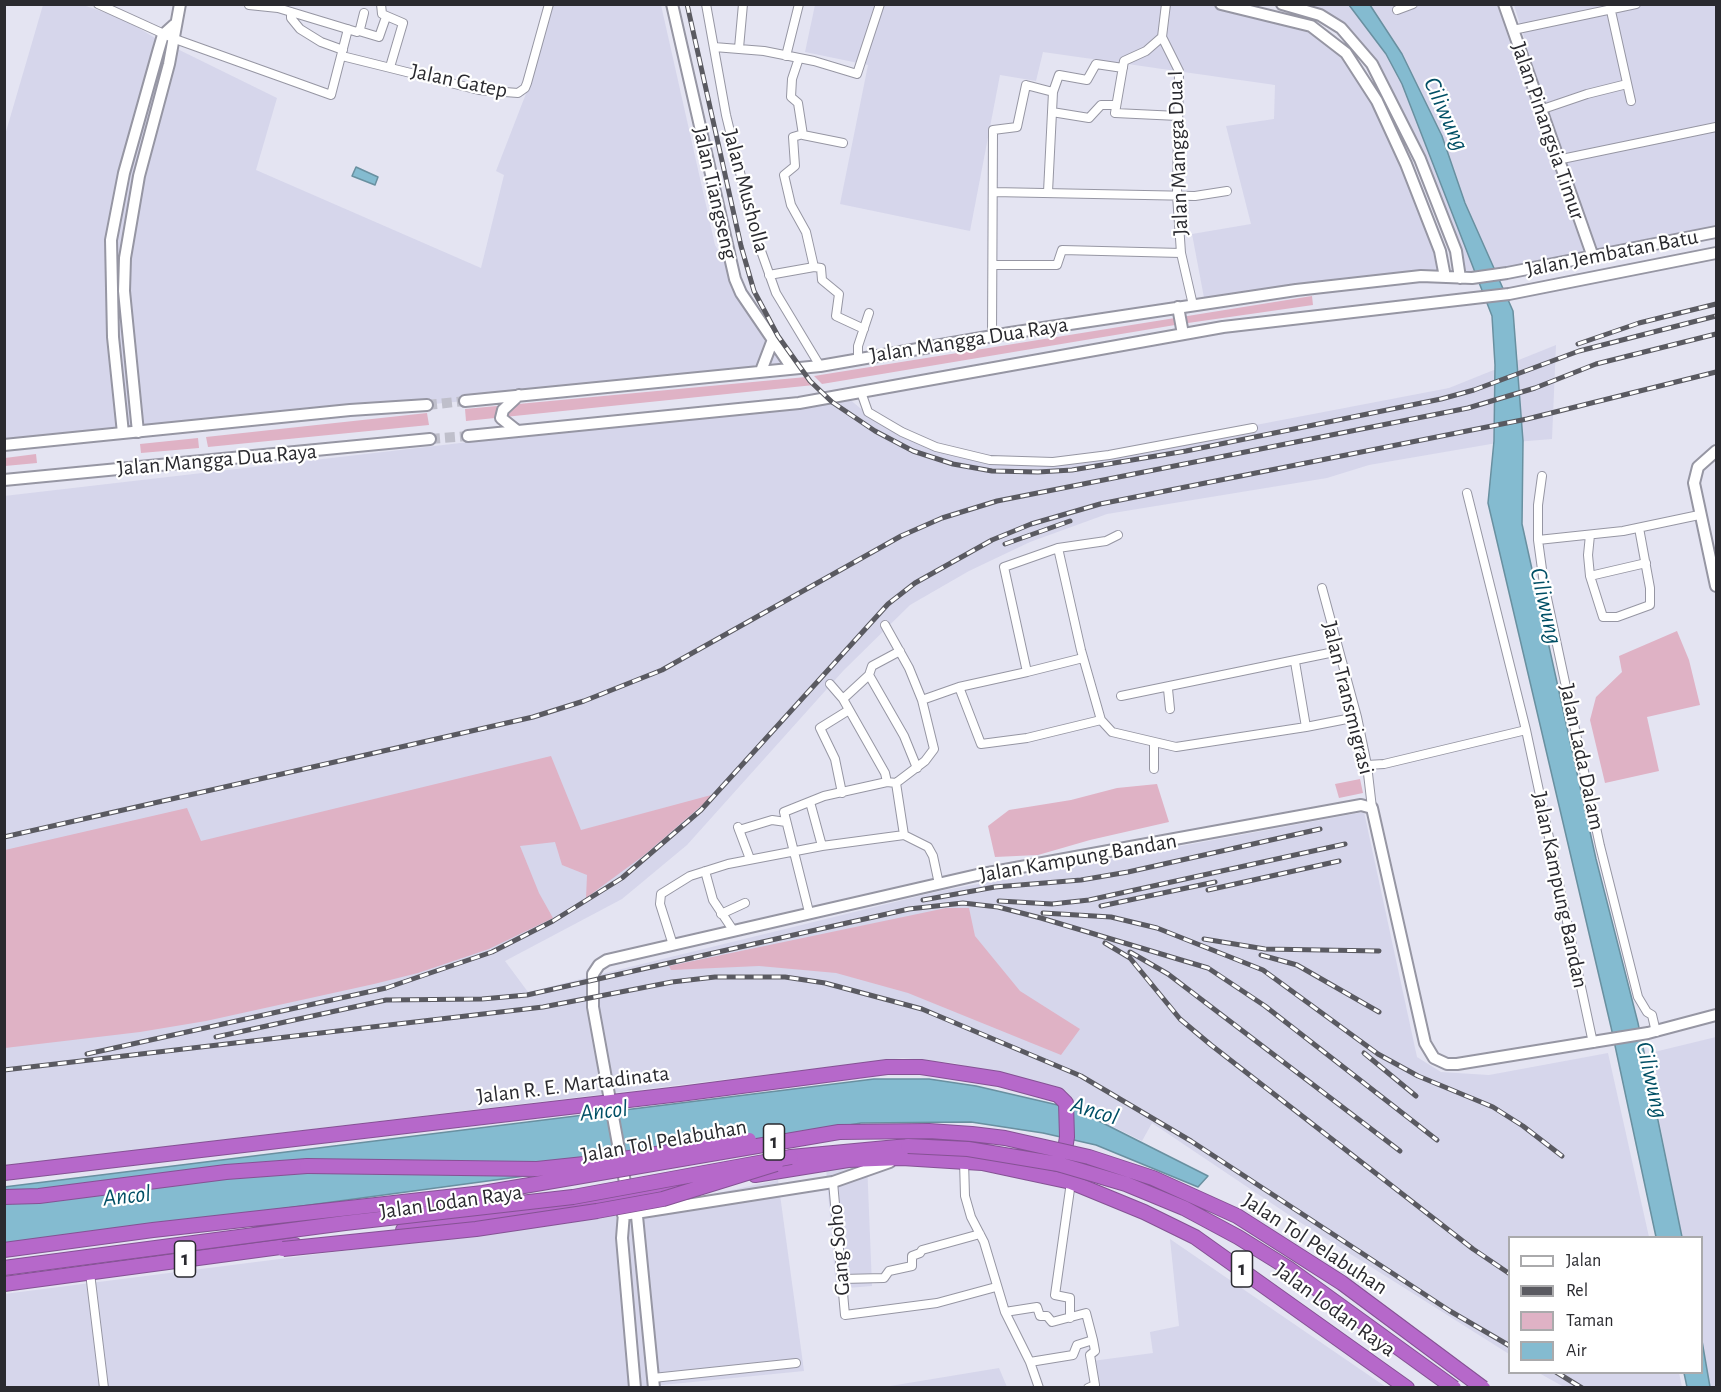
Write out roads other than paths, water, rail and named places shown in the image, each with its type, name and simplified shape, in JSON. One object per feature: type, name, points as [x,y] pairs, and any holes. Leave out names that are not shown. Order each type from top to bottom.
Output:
[{"type":"highway","name":"Jalan R. E. Martadinata","points":[[4,1173],[610,1105],[887,1067],[921,1067],[1013,1082],[1050,1091],[1066,1103],[1067,1137],[1064,1177]]},
{"type":"highway","name":"Jalan Tol Pelabuhan","points":[[4,1250],[153,1230],[483,1193],[664,1164],[801,1137],[839,1132],[929,1131],[994,1137],[1089,1157],[1153,1178],[1206,1201],[1259,1228],[1342,1283],[1483,1388]]},
{"type":"highway","points":[[4,1197],[39,1196],[226,1172],[336,1164],[458,1169],[549,1168],[656,1154],[729,1141],[801,1137]]},
{"type":"highway","name":"Jalan Tol Pelabuhan","points":[[4,1268],[345,1223],[550,1200],[791,1157],[880,1147],[968,1149],[1058,1164],[1126,1184],[1184,1208],[1253,1246],[1454,1388]]},
{"type":"highway","points":[[251,1251],[476,1229],[597,1211],[663,1198],[737,1178],[791,1157]]},
{"type":"highway","name":"Jalan Lodan Raya","points":[[4,1284],[488,1220],[628,1194],[837,1161],[902,1158],[964,1161],[1064,1177],[1195,1237],[1407,1388]]},
{"type":"main road","points":[[138,432],[124,291],[125,258],[139,176],[175,39],[174,25],[180,4]]},
{"type":"main road","name":"Jalan Tiangseng","points":[[672,4],[735,279],[772,342],[792,368]]},
{"type":"main road","points":[[1221,4],[1295,20],[1311,26],[1331,39],[1346,53],[1377,101],[1406,164],[1440,251],[1445,277]]},
{"type":"main road","name":"Jalan Pinangsia Timur","points":[[1503,4],[1593,257]]},
{"type":"main road","points":[[1282,5],[1320,15],[1341,28],[1358,44],[1372,64],[1420,159],[1456,251],[1460,278]]},
{"type":"main road","points":[[123,433],[113,337],[111,240],[124,173],[163,34],[174,25]]},
{"type":"main road","points":[[1406,164],[1420,159]]},
{"type":"main road","name":"Jalan Jembatan Batu","points":[[1472,278],[1716,232]]},
{"type":"main road","name":"Jalan Jembatan Batu","points":[[1473,298],[1509,294],[1716,253]]},
{"type":"main road","name":"Jalan Mangga Dua Raya","points":[[465,401],[820,366],[1178,307],[1392,279],[1472,278]]},
{"type":"main road","name":"Jalan Mangga Dua Raya","points":[[468,436],[763,408],[1183,334],[1391,306],[1473,298]]},
{"type":"main road","points":[[1178,307],[1183,334]]},
{"type":"main road","points":[[761,371],[772,342]]},
{"type":"main road","points":[[517,430],[501,418],[503,410],[519,395]]},
{"type":"main road","name":"Jalan Mangga Dua Raya","points":[[4,446],[427,405]]},
{"type":"main road","name":"Jalan Mangga Dua Raya","points":[[4,480],[430,439]]},
{"type":"main road","points":[[1716,451],[1697,471],[1694,483],[1716,586]]},
{"type":"main road","name":"Jalan Kampung Bandan","points":[[628,1194],[593,1008],[593,974],[598,965],[607,960],[809,912],[1063,857],[1198,837],[1361,805],[1372,808]]},
{"type":"main road","points":[[1372,808],[1428,1052],[1441,1062],[1457,1064],[1593,1043],[1716,1017]]},
{"type":"main road","name":"Jalan Lodan Raya","points":[[623,1215],[833,1182],[902,1158]]},
{"type":"main road","points":[[628,1194],[638,1213],[653,1383]]},
{"type":"main road","points":[[628,1194],[623,1215],[622,1238],[635,1388]]},
{"type":"street","points":[[98,4],[175,39],[331,95],[348,29]]},
{"type":"street","points":[[381,4],[382,14],[403,23],[390,67]]},
{"type":"street","name":"Jalan Gatep","points":[[291,12],[291,18],[300,29],[342,53],[479,90],[518,93],[525,88],[527,83],[549,4]]},
{"type":"street","name":"Jalan Musholla","points":[[706,4],[736,157],[755,234],[776,292],[820,366]]},
{"type":"street","points":[[739,48],[743,4]]},
{"type":"street","points":[[786,56],[799,4]]},
{"type":"street","points":[[714,47],[739,48],[799,58],[858,74],[880,4]]},
{"type":"street","name":"Jalan Mangga Dua I","points":[[1166,4],[1162,37],[1179,71],[1177,195],[1182,253],[1193,305]]},
{"type":"street","points":[[1397,10],[1413,4]]},
{"type":"street","points":[[1513,30],[1636,4]]},
{"type":"street","points":[[249,5],[278,8],[379,37],[386,17]]},
{"type":"street","points":[[1611,11],[1631,100]]},
{"type":"street","points":[[359,32],[364,13]]},
{"type":"street","points":[[1162,37],[1146,51],[1126,59],[1122,68],[1115,113],[1117,115],[1178,116]]},
{"type":"street","points":[[799,58],[792,79],[791,97],[798,104],[803,134]]},
{"type":"street","points":[[1048,192],[1053,92],[1059,75],[1087,80],[1092,76],[1096,64],[1122,68]]},
{"type":"street","points":[[1540,110],[1587,94],[1627,84]]},
{"type":"street","points":[[992,336],[994,128],[1017,128],[1025,86],[1053,92]]},
{"type":"street","points":[[1052,112],[1089,118],[1101,105],[1116,105]]},
{"type":"street","points":[[1557,160],[1716,127]]},
{"type":"street","points":[[814,267],[806,232],[791,205],[784,180],[786,171],[795,166],[793,137],[803,134],[843,143]]},
{"type":"street","points":[[993,192],[1177,195],[1227,191]]},
{"type":"street","points":[[994,265],[1058,264],[1062,250],[1182,253]]},
{"type":"street","points":[[770,275],[814,267],[820,268],[822,280],[839,294],[836,315],[864,329]]},
{"type":"street","points":[[858,359],[869,312]]},
{"type":"street","points":[[861,392],[868,412],[902,432],[936,447],[990,460],[1053,462],[1109,455],[1253,428]]},
{"type":"street","name":"Jalan Lada Dalam","points":[[1542,476],[1538,505],[1538,540],[1544,584],[1600,846],[1638,997],[1647,1012],[1652,1015],[1652,1032]]},
{"type":"street","name":"Jalan Kampung Bandan","points":[[1467,493],[1526,729],[1593,1043]]},
{"type":"street","points":[[1538,540],[1639,528],[1700,515]]},
{"type":"street","points":[[1590,535],[1587,555],[1590,576],[1603,617],[1617,617],[1650,605],[1646,563],[1639,528]]},
{"type":"street","points":[[1028,672],[1004,568],[1058,548],[1106,541],[1118,535]]},
{"type":"street","points":[[1058,548],[1087,674],[1101,720],[1112,732],[1176,747],[1357,717]]},
{"type":"street","points":[[1590,576],[1646,563]]},
{"type":"street","name":"Jalan Transmigrasi","points":[[1322,588],[1357,717],[1367,765],[1372,808]]},
{"type":"street","points":[[809,912],[784,812],[810,801],[892,783],[917,768],[934,749],[922,700],[900,651],[885,625]]},
{"type":"street","points":[[843,699],[870,675],[872,666],[900,651]]},
{"type":"street","points":[[1121,696],[1295,662],[1339,651]]},
{"type":"street","points":[[922,700],[959,687],[1083,658]]},
{"type":"street","points":[[1295,662],[1306,727]]},
{"type":"street","points":[[870,675],[904,736],[917,768]]},
{"type":"street","points":[[830,684],[843,699],[892,783],[904,835]]},
{"type":"street","points":[[959,687],[981,744],[1027,738],[1101,720]]},
{"type":"street","points":[[1168,688],[1170,710]]},
{"type":"street","points":[[842,793],[835,759],[820,728],[849,710]]},
{"type":"street","points":[[1367,765],[1384,764],[1526,729]]},
{"type":"street","points":[[1174,737],[1176,747]]},
{"type":"street","points":[[1154,743],[1154,769]]},
{"type":"street","points":[[810,801],[822,846]]},
{"type":"street","points":[[750,860],[738,828],[772,820],[786,822]]},
{"type":"street","points":[[673,945],[660,904],[661,894],[684,879],[705,871],[750,860],[794,850],[904,835],[928,848],[933,856],[939,884]]},
{"type":"street","points":[[705,871],[713,900],[733,930]]},
{"type":"street","points":[[721,914],[745,903]]},
{"type":"street","points":[[964,1161],[965,1196],[1005,1312],[1030,1362],[1039,1388]]},
{"type":"street","points":[[1064,1177],[1055,1295],[1070,1298],[1070,1318]]},
{"type":"street","name":"Gang Soho","points":[[833,1182],[844,1313],[848,1316],[937,1303],[996,1287]]},
{"type":"street","points":[[842,1278],[883,1278],[889,1271],[912,1266],[912,1256],[922,1250],[980,1234]]},
{"type":"street","points":[[90,1273],[104,1388]]},
{"type":"street","points":[[1005,1312],[1037,1307],[1040,1316],[1047,1316],[1050,1322],[1086,1313],[1095,1351],[1090,1355],[1095,1384],[1088,1388]]},
{"type":"street","points":[[1030,1362],[1073,1355],[1077,1345],[1093,1340]]},
{"type":"street","points":[[653,1383],[796,1364]]},
{"type":"water","points":[[1349,5],[1370,5],[1402,54],[1442,136],[1465,203],[1513,311],[1523,441],[1522,524],[1596,859],[1638,1023],[1682,1236],[1656,1236],[1611,1027],[1488,503],[1494,441],[1495,365],[1492,316],[1402,84],[1386,54]]},
{"type":"water","points":[[356,167],[378,177],[375,185],[352,176]]},
{"type":"water","name":"Ancol","points":[[874,1079],[929,1079],[976,1086],[1075,1109],[1208,1176],[1198,1187],[1096,1145],[1043,1133],[971,1122],[861,1123],[614,1164],[5,1246],[4,1187]]},
{"type":"water","points":[[1703,1347],[1710,1387],[1687,1387],[1684,1374],[1703,1374]]},
{"type":"tunnel","points":[[427,405],[465,401]]},
{"type":"tunnel","points":[[430,439],[468,436]]},
{"type":"railway","points":[[687,4],[741,246],[754,291],[778,336],[810,381],[832,402],[875,431],[913,451],[953,464],[992,471],[1038,472],[1072,470],[1186,451],[1441,399],[1474,390],[1579,351],[1716,316]]},
{"type":"railway","points":[[1578,344],[1639,323],[1716,304]]},
{"type":"railway","points":[[4,837],[533,717],[584,701],[662,670],[901,536],[942,518],[997,501],[1468,408],[1535,388],[1596,364],[1716,334]]},
{"type":"railway","points":[[87,1054],[386,988],[492,952],[553,921],[622,878],[701,810],[888,604],[915,583],[992,540],[1031,524],[1100,504],[1527,419],[1716,372]]},
{"type":"railway","points":[[1005,544],[1070,521]]},
{"type":"railway","points":[[923,900],[995,887],[1081,880],[1128,872],[1320,829]]},
{"type":"railway","points":[[999,901],[1052,904],[1089,900],[1345,844]]},
{"type":"railway","points":[[1208,890],[1339,861]]},
{"type":"railway","points":[[1101,906],[1215,882]]},
{"type":"railway","points":[[216,1037],[386,1000],[482,999],[527,995],[909,909],[963,903],[998,907],[1041,918],[1208,968],[1265,1006],[1437,1140]]},
{"type":"railway","points":[[1043,913],[1111,917],[1157,928],[1263,970],[1378,1054],[1418,1076],[1493,1107],[1523,1126],[1562,1156]]},
{"type":"railway","points":[[1204,939],[1265,949],[1379,951]]},
{"type":"railway","points":[[1105,943],[1130,958],[1180,1019],[1211,1045],[1473,1249],[1508,1273]]},
{"type":"railway","points":[[1130,952],[1168,974],[1400,1151]]},
{"type":"railway","points":[[1261,955],[1297,965],[1379,1012]]},
{"type":"railway","points":[[4,1070],[543,1007],[672,982],[715,977],[785,977],[825,983],[922,1009],[1081,1076],[1191,1141],[1450,1311],[1508,1345]]},
{"type":"railway","points":[[1364,1053],[1416,1096]]},
{"type":"railway","points":[[1559,1374],[1582,1388]]},
{"type":"water label","name":"Ciliwung","points":[[1446,114]]},
{"type":"water label","name":"Ciliwung","points":[[1546,606]]},
{"type":"water label","name":"Ciliwung","points":[[1652,1080]]}]
